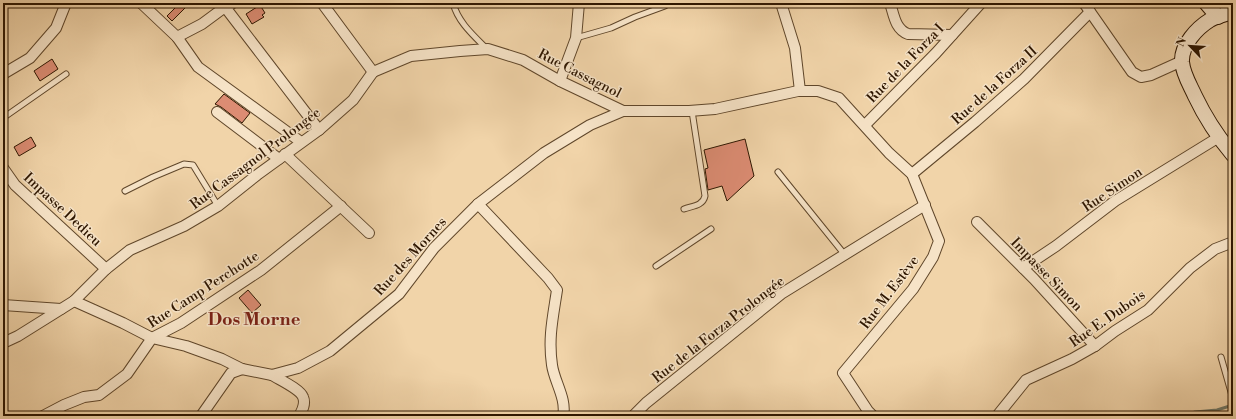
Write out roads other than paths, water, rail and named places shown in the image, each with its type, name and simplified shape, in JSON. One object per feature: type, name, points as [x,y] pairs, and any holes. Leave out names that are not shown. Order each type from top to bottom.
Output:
[{"type":"street","points":[[3,74],[30,58],[56,28],[66,3]]},
{"type":"street","points":[[140,3],[177,37],[198,67],[301,142]]},
{"type":"street","points":[[322,3],[372,72]]},
{"type":"street","points":[[560,81],[576,38],[579,3]]},
{"type":"street","points":[[781,3],[795,48],[800,91]]},
{"type":"street","points":[[890,3],[897,26],[902,32],[908,34],[952,35]]},
{"type":"street","name":"Rue de la Forza I","points":[[865,125],[936,53],[981,3]]},
{"type":"street","points":[[1084,3],[1132,72],[1141,76],[1151,74],[1182,61]]},
{"type":"street","points":[[1206,3],[1218,17]]},
{"type":"street","points":[[177,37],[202,24],[229,5],[319,130]]},
{"type":"street","name":"Rue de la Forza II","points":[[912,174],[1024,79],[1090,12]]},
{"type":"street","points":[[1233,12],[1211,19],[1196,31],[1189,40],[1184,51],[1182,61],[1185,75],[1198,102],[1218,137],[1233,155]]},
{"type":"street","name":"Rue Cassagnol","points":[[372,72],[411,56],[460,50],[488,49],[523,60],[560,81],[623,110],[692,111],[715,109],[800,91],[818,91],[840,98],[889,153],[912,174]]},
{"type":"street","name":"Rue Cassagnol Prolongée","points":[[3,343],[18,336],[74,300],[106,269],[130,250],[184,226],[218,206],[301,142],[319,130],[353,100],[372,72]]},
{"type":"street","name":"Rue des Mornes","points":[[74,300],[152,338],[186,346],[222,359],[242,369],[272,375],[298,368],[330,351],[399,294],[434,248],[478,204],[544,153],[590,125],[623,110]]},
{"type":"street","points":[[217,112],[282,157],[341,206],[369,233]]},
{"type":"street","name":"Rue Simon","points":[[1023,268],[1056,246],[1116,201],[1218,137]]},
{"type":"street","name":"Impasse Dedieu","points":[[3,168],[15,185],[106,269]]},
{"type":"street","name":"Rue M. Estève","points":[[868,414],[843,373],[913,289],[933,257],[940,241],[912,174]]},
{"type":"street","points":[[478,204],[548,278],[556,290],[550,342],[552,366],[562,401],[564,412],[563,416]]},
{"type":"street","name":"Rue de la Forza Prolongée","points":[[633,416],[646,403],[781,294],[925,205]]},
{"type":"street","name":"Rue Camp Perchotte","points":[[43,416],[77,399],[99,395],[127,374],[152,338],[181,323],[261,270],[341,206]]},
{"type":"street","name":"Impasse Simon","points":[[977,222],[1023,268],[1095,346]]},
{"type":"street","name":"Rue E. Dubois","points":[[997,416],[1026,380],[1072,360],[1095,346],[1148,310],[1190,268],[1215,249],[1233,242]]},
{"type":"street","points":[[3,305],[61,309]]},
{"type":"street","points":[[200,416],[231,373],[242,369]]},
{"type":"street","points":[[272,375],[299,391],[304,398],[304,406],[299,416]]},
{"type":"lane","points":[[453,3],[455,12],[470,33],[488,49]]},
{"type":"lane","points":[[576,38],[611,28],[634,17],[665,6]]},
{"type":"lane","points":[[3,118],[66,74]]},
{"type":"lane","points":[[684,209],[700,204],[704,201],[705,196],[692,111]]},
{"type":"lane","points":[[125,191],[184,164],[193,165],[218,206]]},
{"type":"lane","points":[[778,172],[845,255]]},
{"type":"lane","points":[[656,266],[711,229]]},
{"type":"lane","points":[[1221,357],[1233,399]]},
{"type":"waterway","points":[[1185,416],[1195,412],[1217,410],[1233,405]]},
{"type":"district","name":"Dos Morne","points":[[254,319]]}]
